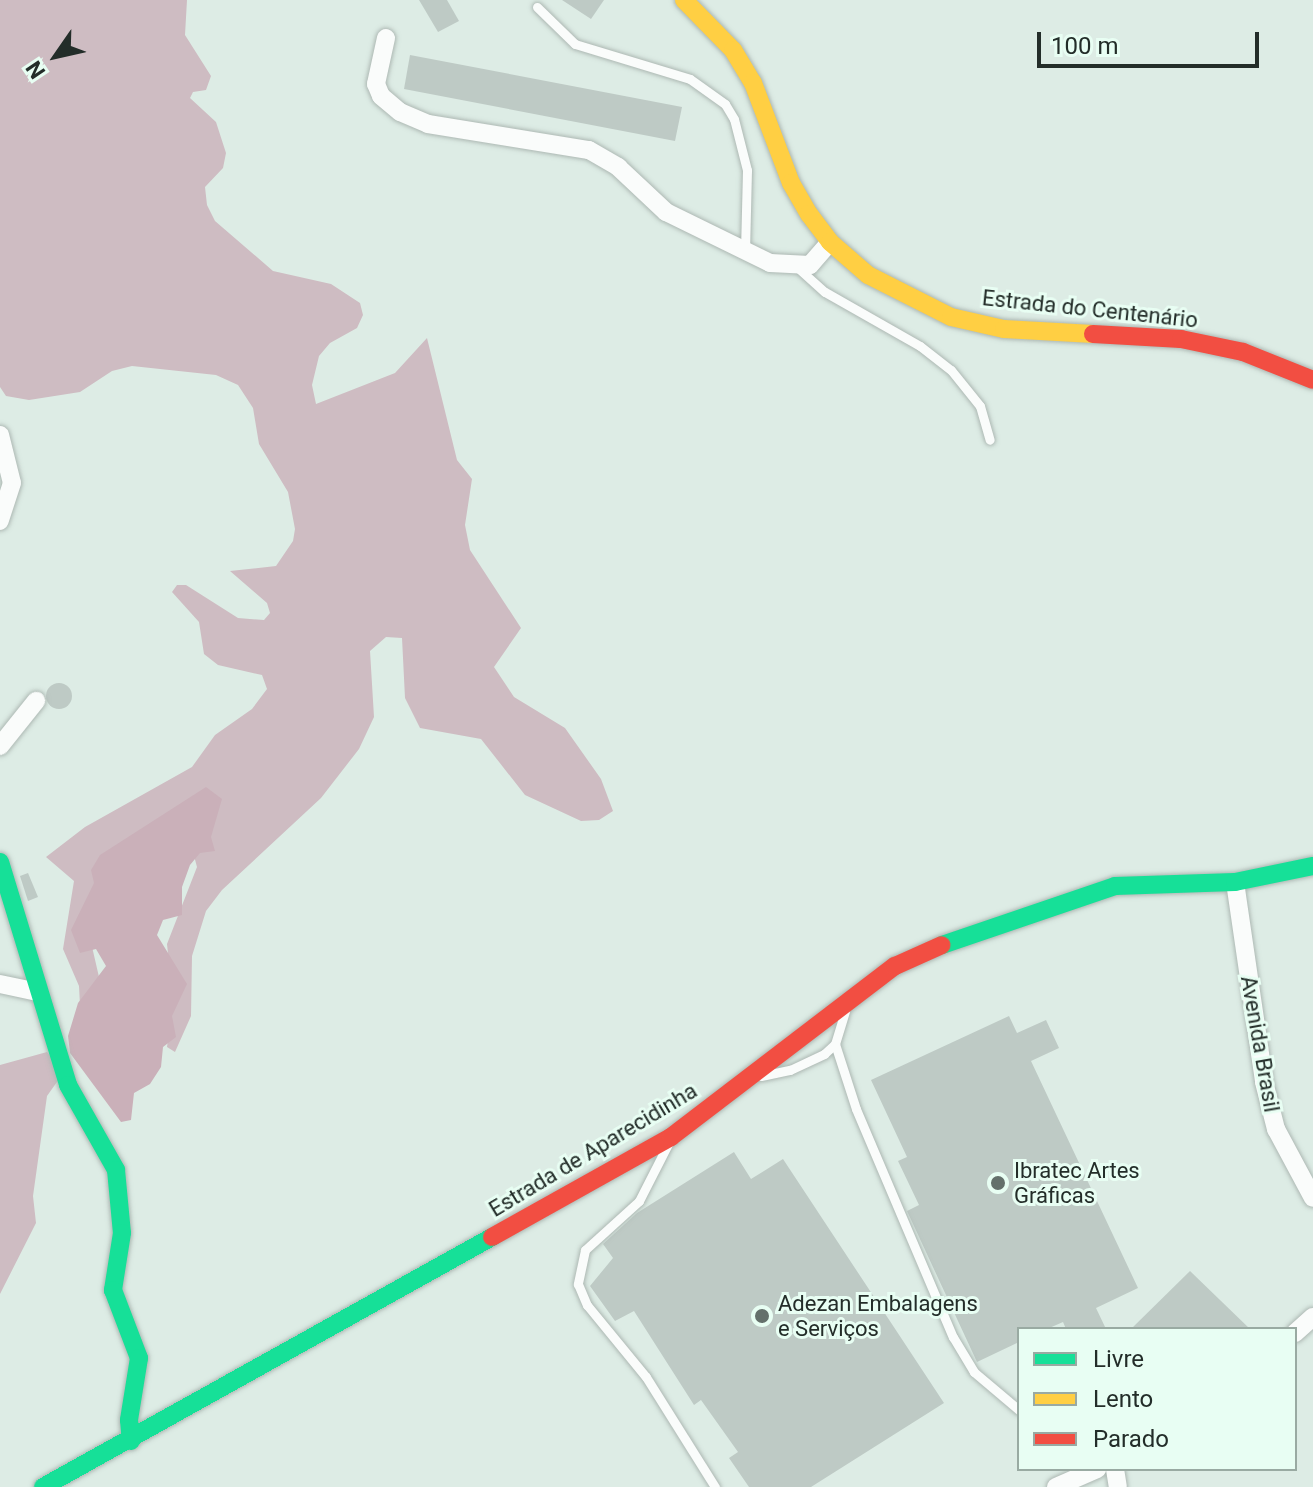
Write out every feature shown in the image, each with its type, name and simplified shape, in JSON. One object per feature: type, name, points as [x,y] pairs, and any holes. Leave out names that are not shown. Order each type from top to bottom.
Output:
[{"type":"street","name":"Estrada do Centenário","points":[[684,0],[740,61],[766,112],[791,183],[830,242],[868,275],[951,317],[1004,329],[1181,339],[1243,352],[1313,380]]},
{"type":"street","points":[[386,38],[376,84],[381,96],[400,112],[428,124],[589,150],[618,167],[666,212],[770,263],[798,268],[822,257],[830,242]]},
{"type":"street","points":[[0,435],[12,483],[0,521]]},
{"type":"street","points":[[0,746],[36,701]]},
{"type":"street","points":[[0,862],[37,992],[68,1085],[116,1170],[122,1233],[113,1290],[139,1358],[129,1420],[131,1441]]},
{"type":"street","name":"Estrada de Aparecidinha","points":[[43,1487],[131,1441],[671,1137],[895,966],[1065,899],[1150,882],[1235,882],[1313,866]]},
{"type":"street","name":"Avenida Brasil","points":[[1235,882],[1264,1082],[1276,1129],[1313,1198]]},
{"type":"street","points":[[0,984],[37,992]]},
{"type":"street","points":[[1297,1331],[1313,1317]]},
{"type":"street","points":[[1056,1487],[1092,1471]]},
{"type":"lane","points":[[537,7],[575,44],[690,79],[725,104],[734,119],[747,170],[745,250]]},
{"type":"lane","points":[[798,268],[825,292],[920,346],[951,370],[980,406],[990,440]]},
{"type":"lane","points":[[848,1000],[835,1044],[856,1109],[953,1337],[974,1372],[1017,1408]]},
{"type":"lane","points":[[750,1077],[790,1070],[835,1044]]},
{"type":"lane","points":[[671,1137],[639,1201],[585,1250],[578,1284],[587,1305],[646,1377],[715,1487]]},
{"type":"shaded area","points":[[0,0],[187,0],[185,35],[211,76],[206,90],[193,92],[190,98],[216,122],[226,153],[223,168],[205,187],[207,205],[215,221],[273,271],[331,284],[360,303],[363,315],[357,328],[330,343],[319,356],[312,385],[316,404],[395,373],[427,338],[457,460],[472,479],[465,525],[470,550],[521,628],[494,667],[514,697],[565,728],[601,779],[613,811],[599,820],[581,821],[525,795],[481,739],[420,728],[405,698],[402,638],[386,637],[370,651],[374,717],[359,749],[321,798],[222,890],[206,911],[192,956],[191,1016],[175,1052],[167,1047],[173,1002],[167,944],[197,867],[189,837],[90,938],[99,977],[80,1005],[79,986],[63,949],[74,881],[46,857],[85,827],[192,767],[215,735],[252,709],[267,689],[262,675],[218,665],[204,654],[199,622],[172,592],[177,585],[186,585],[238,618],[264,620],[270,613],[267,603],[230,571],[276,566],[293,541],[295,529],[288,492],[259,444],[253,408],[238,385],[216,375],[132,366],[112,371],[80,392],[29,400],[6,396],[0,387]]},
{"type":"shaded area","points":[[206,787],[222,799],[211,837],[215,851],[200,853],[190,865],[182,887],[182,915],[163,920],[157,935],[187,984],[172,1016],[176,1037],[163,1047],[161,1067],[150,1084],[134,1093],[131,1120],[121,1122],[70,1053],[68,1036],[78,1003],[106,966],[96,949],[80,953],[71,930],[94,883],[91,870],[100,855]]},
{"type":"shaded area","points":[[47,1052],[64,1072],[47,1096],[33,1196],[36,1223],[0,1294],[0,1065]]},
{"type":"building","points":[[419,0],[447,0],[459,21],[438,32]]},
{"type":"building","points":[[562,0],[604,0],[591,19]]},
{"type":"building","points":[[410,55],[682,107],[675,141],[404,89]]},
{"type":"building","points":[[59,683],[68,687],[72,696],[68,705],[59,709],[50,705],[46,696],[50,687]]},
{"type":"building","points":[[28,873],[38,897],[28,901],[20,876]]},
{"type":"building","name":"Ibratec Artes Gráficas","points":[[1009,1016],[1017,1033],[1046,1020],[1059,1048],[1031,1061],[1138,1288],[1096,1308],[1105,1327],[1065,1327],[1063,1322],[1052,1327],[1017,1327],[1017,1343],[977,1362],[907,1211],[919,1205],[898,1161],[907,1157],[871,1080]]},
{"type":"building","name":"Adezan Embalagens e Serviços","points":[[734,1152],[751,1179],[783,1159],[944,1403],[811,1487],[749,1487],[729,1458],[738,1452],[701,1400],[694,1405],[634,1311],[615,1321],[590,1286],[613,1258],[603,1244],[637,1213]]},
{"type":"building","points":[[1190,1271],[1248,1327],[1133,1327]]},
{"type":"traffic: fast","points":[[0,862],[68,1085],[116,1170],[122,1233],[113,1290],[139,1358],[129,1420],[131,1441]]},
{"type":"traffic: fast","points":[[942,945],[1115,886],[1235,882],[1313,866]]},
{"type":"traffic: fast","points":[[43,1487],[492,1237]]},
{"type":"traffic: slow","points":[[684,0],[733,50],[753,83],[791,183],[809,214],[830,242],[868,275],[951,317],[1004,329],[1093,334]]},
{"type":"traffic: jam","points":[[1093,334],[1181,339],[1243,352],[1313,380]]},
{"type":"traffic: jam","points":[[492,1237],[671,1137],[895,966],[942,945]]},
{"type":"place","name":"Ibratec Artes Gráficas","points":[[998,1183]]},
{"type":"place","name":"Adezan Embalagens e Serviços","points":[[762,1316]]}]
